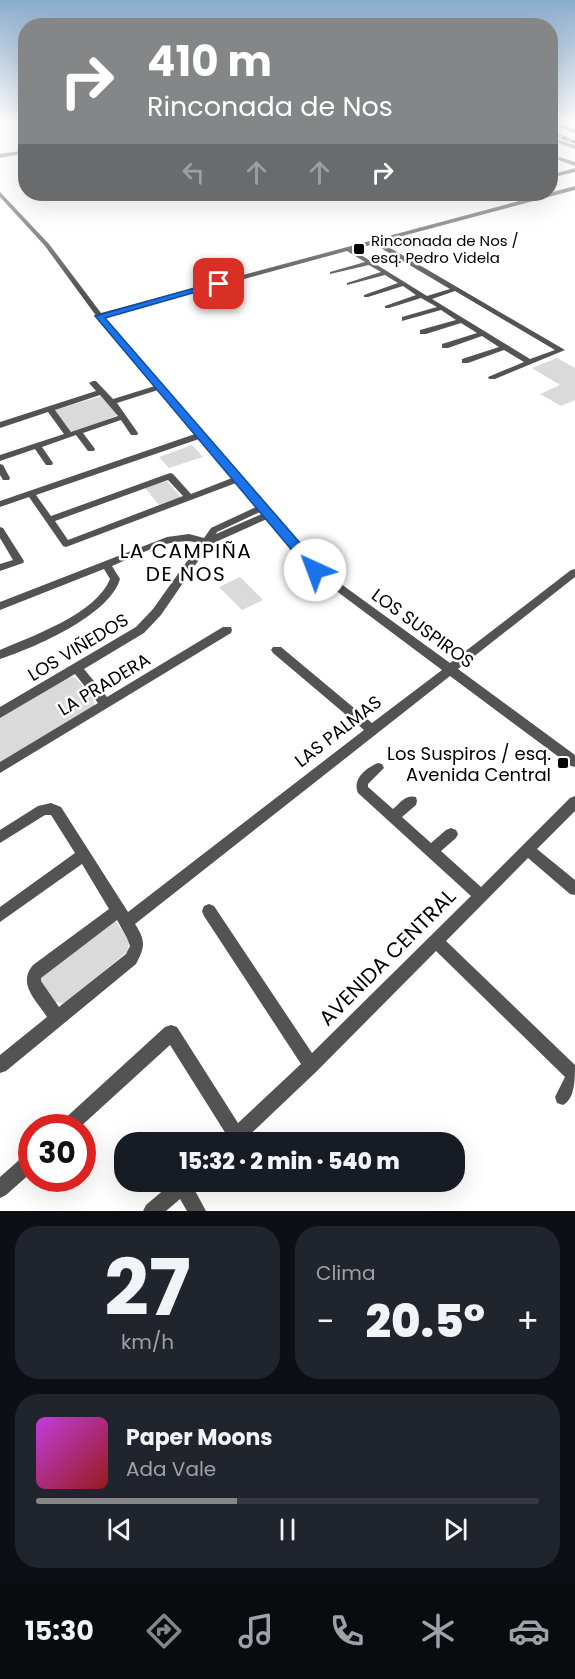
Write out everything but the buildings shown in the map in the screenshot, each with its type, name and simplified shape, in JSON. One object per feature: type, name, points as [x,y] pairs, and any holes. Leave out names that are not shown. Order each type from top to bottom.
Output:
[{"type":"street","points":[[560,192],[575,188]]},
{"type":"street","name":"LOS SUSPIROS","points":[[0,194],[47,245],[99,316],[305,560],[326,579],[575,762]]},
{"type":"street","points":[[99,316],[525,201]]},
{"type":"street","points":[[375,242],[561,350],[492,377]]},
{"type":"street","points":[[348,249],[529,362]]},
{"type":"street","points":[[333,273],[369,263]]},
{"type":"street","points":[[350,284],[385,273]]},
{"type":"street","points":[[366,296],[402,284]]},
{"type":"street","points":[[387,307],[456,289]]},
{"type":"street","points":[[405,319],[442,308]]},
{"type":"street","points":[[423,332],[462,320]]},
{"type":"street","points":[[445,346],[483,333]]},
{"type":"street","points":[[465,361],[505,347]]},
{"type":"street","points":[[93,383],[115,405],[134,433]]},
{"type":"street","points":[[115,405],[163,390]]},
{"type":"street","points":[[0,425],[102,392]]},
{"type":"street","points":[[50,409],[69,436]]},
{"type":"street","points":[[0,458],[123,417]]},
{"type":"street","points":[[79,433],[91,449]]},
{"type":"street","points":[[0,504],[201,435]]},
{"type":"street","points":[[38,447],[49,463]]},
{"type":"street","points":[[0,467],[6,478]]},
{"type":"street","points":[[50,520],[170,476],[189,497]]},
{"type":"street","points":[[32,494],[66,544],[238,479]]},
{"type":"street","points":[[0,606],[180,536],[207,542],[265,511]]},
{"type":"street","points":[[0,568],[20,561],[1,534]]},
{"type":"street","name":"LOS VIÑEDOS","points":[[0,712],[126,640],[146,624],[207,542]]},
{"type":"street","points":[[0,655],[74,621],[90,609],[114,583],[115,579],[106,564]]},
{"type":"street","name":"LAS PALMAS","points":[[58,1019],[34,984],[33,976],[38,970],[122,916],[372,730],[575,572]]},
{"type":"street","name":"LA PRADERA","points":[[0,768],[226,630]]},
{"type":"street","points":[[277,650],[372,730]]},
{"type":"street","points":[[77,668],[105,704]]},
{"type":"street","points":[[378,768],[360,785],[480,895]]},
{"type":"street","points":[[393,817],[411,801]]},
{"type":"street","name":"AVENIDA CENTRAL","points":[[240,1132],[311,1065],[575,802]]},
{"type":"street","points":[[0,837],[39,812],[51,808],[58,814],[137,941],[134,955],[0,1065]]},
{"type":"street","points":[[431,851],[451,834]]},
{"type":"street","points":[[527,849],[575,889]]},
{"type":"street","points":[[0,915],[84,855]]},
{"type":"street","points":[[209,911],[311,1065]]},
{"type":"street","points":[[435,940],[571,1072],[574,1080],[563,1097]]},
{"type":"street","points":[[82,1114],[171,1033],[229,1132]]},
{"type":"street","points":[[0,1189],[18,1173]]},
{"type":"street","points":[[154,1210],[175,1192]]},
{"type":"street","points":[[188,1192],[197,1211]]},
{"type":"shaded area","points":[[557,358],[575,368],[575,400],[561,406],[540,394],[560,385],[532,368]]},
{"type":"shaded area","points":[[101,396],[117,415],[72,433],[55,410]]},
{"type":"shaded area","points":[[192,445],[203,457],[169,468],[159,457]]},
{"type":"shaded area","points":[[167,481],[181,497],[159,505],[145,488]]},
{"type":"shaded area","points":[[240,577],[263,600],[242,610],[219,587]]},
{"type":"shaded area","points":[[73,677],[93,699],[95,707],[0,764],[0,717],[67,678]]},
{"type":"shaded area","points":[[114,919],[129,940],[128,951],[64,1004],[55,1002],[38,977]]},
{"type":"place","name":"Rinconada de Nos / esq. Pedro Videla","points":[[359,249]]},
{"type":"place","name":"Los Suspiros / esq. Avenida Central","points":[[563,763]]},
{"type":"district","name":"LA CAMPIÑA DE NOS","points":[[186,562]]},
{"type":"route","points":[[219,284],[99,316],[315,570]]}]
